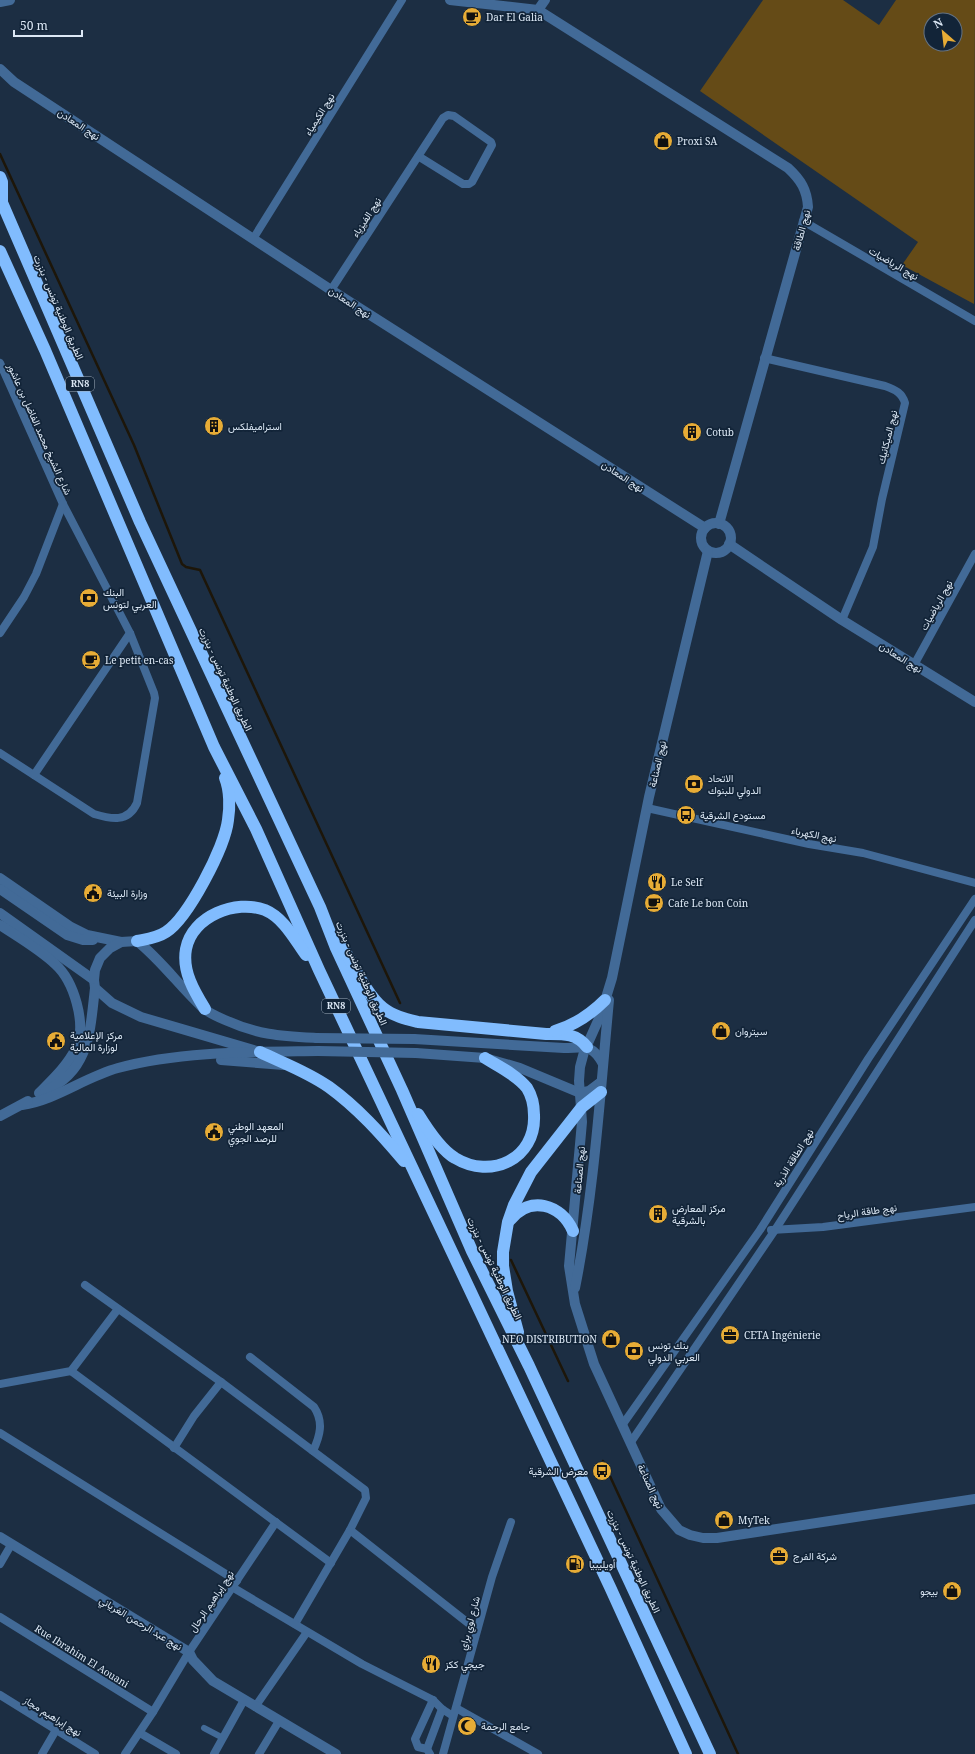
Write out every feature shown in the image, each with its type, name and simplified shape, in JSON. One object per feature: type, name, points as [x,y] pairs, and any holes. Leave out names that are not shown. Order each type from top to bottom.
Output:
[{"type":"highway","points":[[0,177],[2,182],[1,200]]},
{"type":"highway","name":"الطريق الوطنية تونس - بنزرت","points":[[1,200],[140,522],[320,907],[336,948],[402,1090],[472,1251],[529,1366],[710,1754]]},
{"type":"highway","name":"RN8","points":[[0,251],[45,350],[214,747],[256,830],[412,1170],[610,1587],[686,1754]]},
{"type":"highway","points":[[137,941],[156,937],[167,932],[180,920],[217,855],[228,820],[228,804],[227,784],[214,747]]},
{"type":"highway","points":[[205,1009],[192,988],[188,977],[186,949],[193,934],[203,922],[227,908],[250,907],[266,911],[281,922],[319,970]]},
{"type":"highway","points":[[320,907],[371,994],[382,1008],[388,1012],[401,1018],[418,1022],[546,1034],[573,1035],[582,1041],[587,1047]]},
{"type":"highway","points":[[546,1034],[570,1027],[592,1013],[605,1000]]},
{"type":"highway","points":[[260,1052],[314,1078],[329,1087],[360,1112],[412,1170]]},
{"type":"highway","points":[[402,1090],[429,1130],[453,1157],[477,1167],[495,1167],[508,1162],[526,1146],[532,1133],[534,1122],[532,1100],[527,1088],[485,1058]]},
{"type":"highway","points":[[529,1366],[507,1291],[503,1266],[503,1252],[508,1222],[514,1205],[531,1172],[582,1107],[601,1087]]},
{"type":"highway","points":[[508,1222],[523,1208],[532,1205],[543,1206],[554,1209],[562,1215],[573,1231]]},
{"type":"street","points":[[0,2],[10,0]]},
{"type":"street","name":"نهج الكيمياء","points":[[254,239],[402,0]]},
{"type":"street","points":[[450,0],[538,10],[545,0]]},
{"type":"street","name":"نهج الطاقة","points":[[538,10],[788,168],[799,178],[807,197],[808,207],[764,358],[719,524]]},
{"type":"street","name":"نهج المعادن","points":[[0,69],[14,82],[331,290],[705,528]]},
{"type":"street","name":"نهج الفيزياء","points":[[331,290],[418,156],[443,118],[448,115],[454,116],[491,142],[492,145],[472,182],[469,184],[463,184],[418,156]]},
{"type":"street","name":"نهج الرياضيات","points":[[803,222],[975,321]]},
{"type":"street","name":"نهج الميكانيك","points":[[764,358],[886,386],[895,389],[902,395],[906,403],[882,499],[874,547],[842,620]]},
{"type":"street","name":"شارع الشيخ محمد الفاضل بن عاشور","points":[[1,369],[63,504],[130,633],[155,698],[137,803],[134,810],[127,816],[109,818],[94,814],[34,775]]},
{"type":"street","points":[[0,633],[24,597],[36,574],[63,504]]},
{"type":"street","points":[[714,524],[719,524],[726,527],[729,531],[729,544],[727,548],[718,553],[708,551],[702,542],[701,537],[705,528],[714,524]]},
{"type":"street","name":"نهج المعادن","points":[[729,544],[842,620],[975,702]]},
{"type":"street","name":"نهج الصناعة","points":[[574,1293],[580,1263],[595,1158],[612,978],[647,808],[708,551]]},
{"type":"street","name":"نهج الرياضيات","points":[[914,665],[975,554]]},
{"type":"street","points":[[0,753],[34,775],[130,633]]},
{"type":"street","name":"نهج الكهرباء","points":[[647,808],[809,844],[863,853],[975,883]]},
{"type":"street","points":[[0,878],[71,928],[87,935],[121,942],[137,941],[151,952],[205,1009],[242,1028],[263,1034],[316,1038],[414,1039],[564,1048],[587,1047],[599,1056],[603,1064]]},
{"type":"street","points":[[0,889],[67,935],[83,940],[101,938]]},
{"type":"street","name":"نهج الطاقة الذرية","points":[[623,1424],[760,1230],[868,1059],[975,899]]},
{"type":"street","points":[[0,913],[94,984],[112,1003],[141,1017],[260,1052]]},
{"type":"street","points":[[631,1442],[775,1230],[975,920]]},
{"type":"street","points":[[0,925],[58,967],[68,982],[77,1006],[81,1030],[76,1047],[66,1065],[40,1093]]},
{"type":"street","points":[[0,1116],[40,1093],[54,1087],[73,1072],[86,1050],[90,1036],[95,970],[100,958],[110,948],[121,942]]},
{"type":"street","name":"نهج الصناعة","points":[[612,978],[605,1000],[584,1052],[579,1073],[582,1107],[581,1154],[569,1266],[575,1304],[594,1364],[661,1509],[679,1530],[690,1536],[717,1538],[975,1499]]},
{"type":"street","points":[[22,1104],[38,1102],[116,1068],[147,1061],[260,1052],[318,1051],[416,1053],[485,1058],[520,1068],[580,1093],[601,1087]]},
{"type":"street","points":[[185,1057],[288,1065]]},
{"type":"street","name":"نهج طاقة الرياح","points":[[760,1230],[823,1227],[975,1207]]},
{"type":"street","points":[[85,1285],[221,1382],[365,1490],[366,1498],[350,1530],[295,1624]]},
{"type":"street","points":[[0,1384],[71,1371],[118,1309]]},
{"type":"street","points":[[250,1357],[314,1407],[319,1415],[321,1425],[319,1438],[313,1451]]},
{"type":"street","points":[[71,1371],[331,1563]]},
{"type":"street","points":[[174,1448],[194,1416],[221,1382]]},
{"type":"street","points":[[0,1434],[307,1632],[362,1664],[433,1700],[442,1709],[454,1712],[535,1753]]},
{"type":"street","name":"نهج إبراهيم الرحال","points":[[125,1754],[140,1733],[189,1652],[276,1522]]},
{"type":"street","name":"شارع لوي براي","points":[[443,1754],[492,1577],[511,1522]]},
{"type":"street","points":[[350,1530],[477,1630]]},
{"type":"street","name":"نهج عبد الرحمن الغرياني","points":[[0,1537],[189,1652],[193,1660],[213,1681],[336,1754]]},
{"type":"street","points":[[0,1564],[11,1545]]},
{"type":"street","name":"Rue Ibrahim El Aouani","points":[[0,1617],[153,1712]]},
{"type":"street","points":[[255,1707],[307,1632]]},
{"type":"street","name":"نهج إبراهيم مجاز","points":[[0,1695],[95,1754]]},
{"type":"street","points":[[214,1754],[244,1700]]},
{"type":"street","points":[[433,1700],[415,1739],[418,1746],[428,1752],[442,1709]]},
{"type":"street","points":[[259,1754],[279,1721]]},
{"type":"street","points":[[204,1728],[223,1738]]},
{"type":"street","points":[[42,1754],[56,1730]]},
{"type":"street","points":[[140,1733],[176,1754]]},
{"type":"shaded area","points":[[763,0],[843,0],[879,25],[896,0],[975,0],[974,304],[902,265],[918,242],[700,91]]},
{"type":"waterway","points":[[0,154],[134,445],[182,564],[186,567],[200,570],[400,1003]]},
{"type":"waterway","points":[[511,1260],[568,1381]]},
{"type":"waterway","points":[[603,1461],[738,1754]]},
{"type":"place","name":"Dar El Galia","points":[[472,17]]},
{"type":"place","name":"Proxi SA","points":[[663,141]]},
{"type":"place","name":"استراميفلكس","points":[[214,426]]},
{"type":"place","name":"Cotub","points":[[692,432]]},
{"type":"place","name":"البنك العربي لتونس","points":[[89,598]]},
{"type":"place","name":"Le petit en-cas","points":[[91,660]]},
{"type":"place","name":"الاتحاد الدولي للبنوك","points":[[694,784]]},
{"type":"place","name":"مستودع الشرقية","points":[[686,815]]},
{"type":"place","name":"Le Self","points":[[657,882]]},
{"type":"place","name":"وزارة البيئة","points":[[93,893]]},
{"type":"place","name":"Cafe Le bon Coin","points":[[654,903]]},
{"type":"place","name":"سيتروان","points":[[721,1031]]},
{"type":"place","name":"مركز الإعلامية لوزارة المالية","points":[[56,1041]]},
{"type":"place","name":"المعهد الوطني للرصد الجوي","points":[[214,1132]]},
{"type":"place","name":"مركز المعارض بالشرقية","points":[[658,1214]]},
{"type":"place","name":"CETA Ingénierie","points":[[730,1335]]},
{"type":"place","name":"NEO DISTRIBUTION","points":[[611,1339]]},
{"type":"place","name":"بنك تونس العربي الدولي","points":[[634,1351]]},
{"type":"place","name":"معرض الشرقية","points":[[602,1471]]},
{"type":"place","name":"MyTek","points":[[724,1520]]},
{"type":"place","name":"شركة الفرج","points":[[779,1556]]},
{"type":"place","name":"أويليبيا","points":[[575,1564]]},
{"type":"place","name":"بيجو","points":[[952,1591]]},
{"type":"place","name":"جيجي ككز","points":[[431,1664]]},
{"type":"place","name":"جامع الرحمة","points":[[467,1726]]}]
